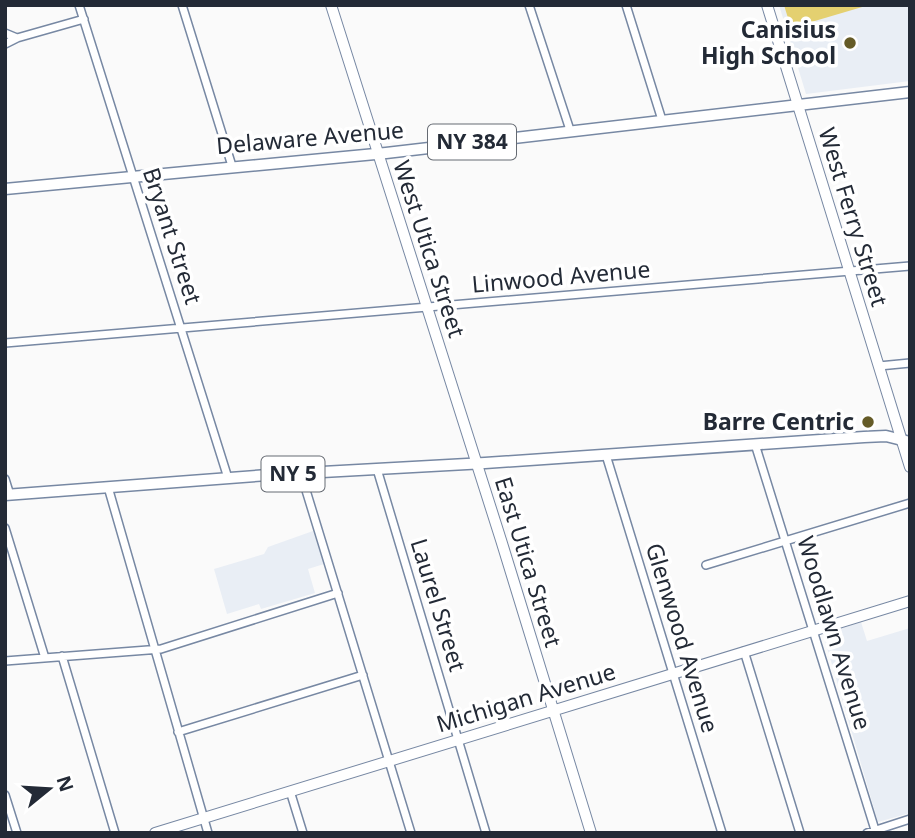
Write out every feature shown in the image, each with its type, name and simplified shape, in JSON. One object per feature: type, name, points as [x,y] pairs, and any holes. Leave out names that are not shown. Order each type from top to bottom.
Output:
[{"type":"main road","name":"Delaware Avenue","points":[[5,189],[378,153],[910,92]]},
{"type":"main road","name":"NY 5","points":[[8,495],[871,436],[906,441]]},
{"type":"street","name":"Bryant Street","points":[[79,5],[228,478]]},
{"type":"street","points":[[181,5],[232,166]]},
{"type":"street","name":"West Utica Street","points":[[331,5],[477,464]]},
{"type":"street","points":[[529,5],[570,130]]},
{"type":"street","points":[[626,5],[662,120]]},
{"type":"street","name":"West Ferry Street","points":[[766,5],[879,366],[906,441],[910,467]]},
{"type":"street","points":[[5,44],[84,19]]},
{"type":"street","points":[[5,33],[17,38]]},
{"type":"street","name":"Linwood Avenue","points":[[5,343],[910,266]]},
{"type":"street","points":[[879,366],[910,363]]},
{"type":"street","name":"Woodlawn Avenue","points":[[755,444],[876,832]]},
{"type":"street","name":"Glenwood Avenue","points":[[606,455],[722,833]]},
{"type":"street","name":"East Utica Street","points":[[477,464],[591,833]]},
{"type":"street","name":"Laurel Street","points":[[377,469],[486,833]]},
{"type":"street","points":[[301,474],[411,833]]},
{"type":"street","points":[[5,480],[8,495]]},
{"type":"street","points":[[108,487],[208,833]]},
{"type":"street","points":[[706,565],[910,503]]},
{"type":"street","points":[[5,528],[46,658]]},
{"type":"street","points":[[5,660],[154,650],[338,593]]},
{"type":"street","name":"Michigan Avenue","points":[[155,833],[910,601]]},
{"type":"street","points":[[744,652],[800,833]]},
{"type":"street","points":[[62,656],[116,833]]},
{"type":"street","points":[[178,732],[363,675]]},
{"type":"street","points":[[290,791],[303,833]]},
{"type":"street","points":[[5,795],[17,833]]},
{"type":"street","points":[[867,833],[910,820]]},
{"type":"shaded area","name":"Canisius High School","points":[[779,5],[910,5],[910,81],[806,94]]},
{"type":"shaded area","points":[[784,5],[869,5],[791,28]]},
{"type":"shaded area","points":[[313,531],[324,564],[308,569],[315,593],[261,609],[259,604],[227,614],[214,569],[264,554],[268,547]]},
{"type":"shaded area","points":[[861,622],[867,641],[910,628],[910,813],[878,822],[823,634]]},
{"type":"place","name":"Canisius High School","points":[[850,43]]},
{"type":"place","name":"Barre Centric","points":[[868,422]]}]
